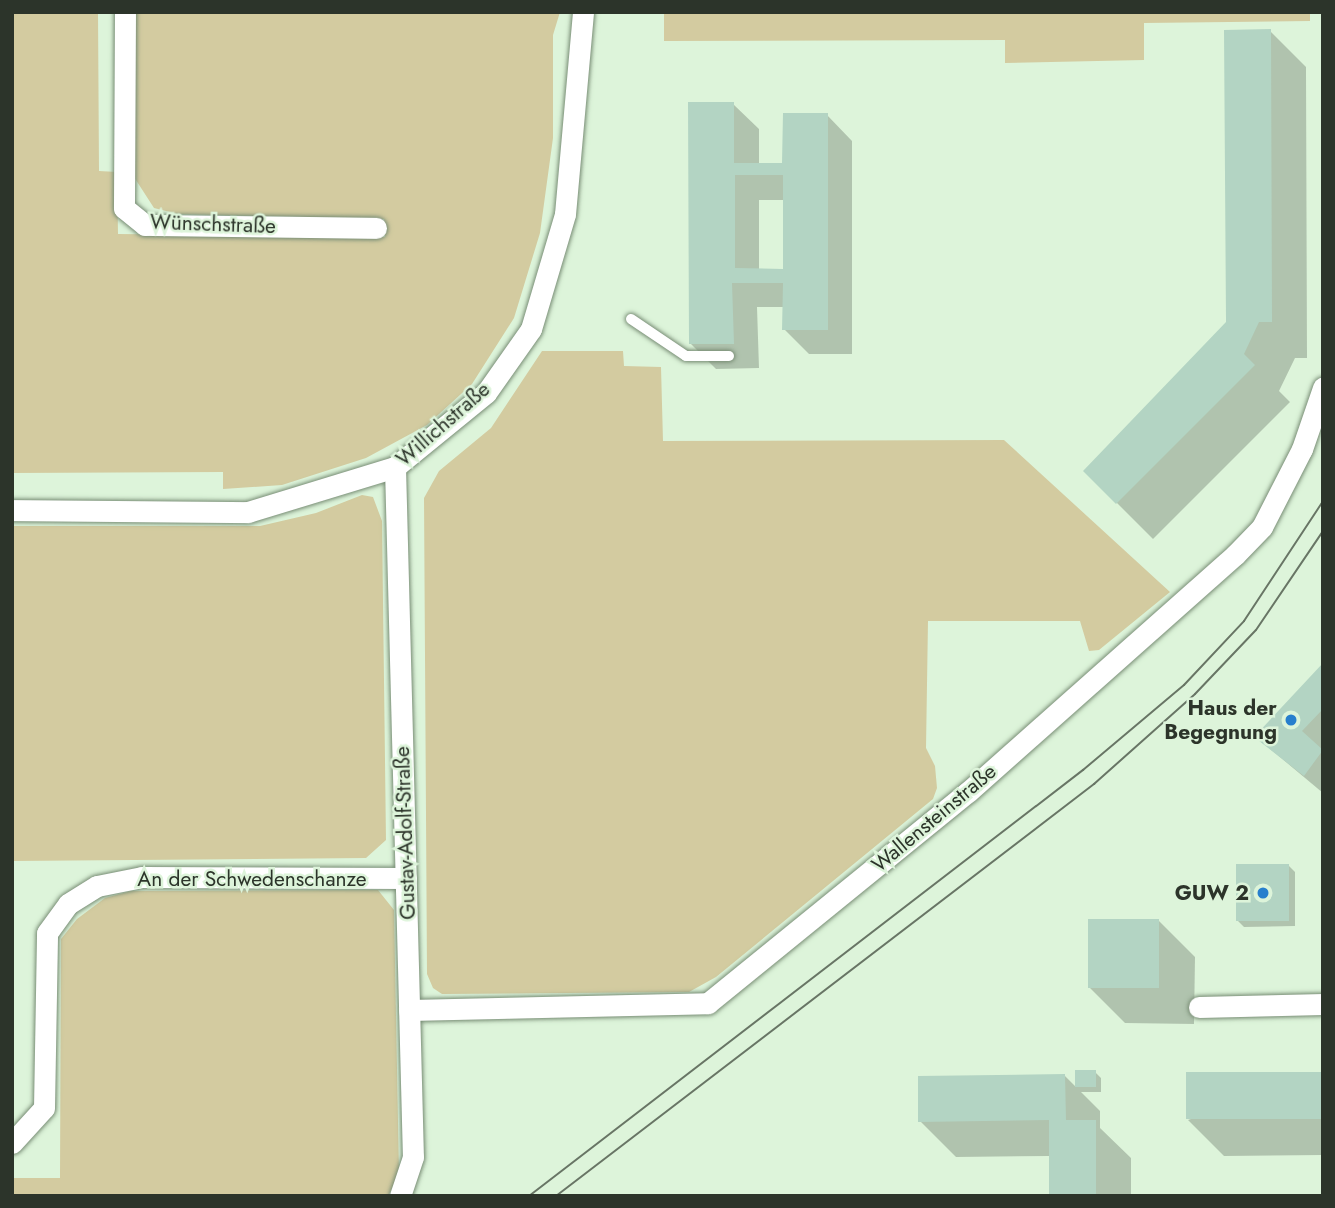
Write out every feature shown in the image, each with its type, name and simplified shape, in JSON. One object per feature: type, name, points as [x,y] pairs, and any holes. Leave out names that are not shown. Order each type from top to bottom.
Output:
[{"type":"street","name":"Wünschstraße","points":[[125,12],[124,208],[145,225],[376,228]]},
{"type":"street","name":"Willichstraße","points":[[12,510],[248,512],[395,467],[486,393],[531,329],[565,214],[583,12]]},
{"type":"street","name":"Wallensteinstraße","points":[[409,1010],[708,1003],[968,792],[1235,555],[1262,527],[1302,449],[1323,388]]},
{"type":"street","name":"Gustav-Adolf-Straße","points":[[395,467],[413,1157],[400,1196]]},
{"type":"street","name":"An der Schwedenschanze","points":[[12,1143],[44,1108],[47,933],[68,904],[97,886],[142,877],[406,878]]},
{"type":"street","points":[[1199,1007],[1323,1004]]},
{"type":"lane","points":[[631,319],[686,356],[729,356]]},
{"type":"shaded area","points":[[12,12],[98,12],[99,171],[117,172],[118,234],[385,237],[384,219],[178,214],[154,208],[134,177],[135,12],[560,12],[553,35],[553,138],[540,233],[514,318],[472,384],[427,425],[366,458],[282,485],[223,489],[223,472],[12,473]]},
{"type":"shaded area","points":[[664,12],[1310,12],[1310,21],[1144,23],[1144,60],[1005,63],[1005,40],[664,41]]},
{"type":"shaded area","points":[[542,351],[623,351],[624,366],[661,367],[663,441],[1004,440],[1170,592],[1099,650],[1089,651],[1080,621],[928,621],[926,748],[935,766],[937,788],[933,799],[716,977],[689,992],[442,994],[433,988],[427,974],[424,498],[439,471],[491,428]]},
{"type":"shaded area","points":[[362,495],[373,497],[382,521],[386,840],[366,858],[12,861],[12,526],[260,526],[316,513]]},
{"type":"shaded area","points":[[378,890],[394,910],[399,1174],[388,1196],[12,1196],[12,1178],[60,1178],[61,939],[77,919],[105,898],[131,891]]},
{"type":"building","points":[[1271,29],[1272,322],[1259,322],[1244,354],[1255,365],[1116,504],[1083,471],[1226,322],[1224,30]]},
{"type":"building","points":[[688,102],[734,102],[734,163],[782,163],[783,113],[828,113],[828,330],[782,330],[783,283],[732,283],[734,344],[689,344]],"holes":[[[735,175],[783,175],[783,269],[735,268]]]},
{"type":"building","name":"Haus der Begegnung","points":[[1323,663],[1323,709],[1302,731],[1323,750],[1304,776],[1254,737]]},
{"type":"building","name":"GUW 2","points":[[1236,864],[1289,864],[1289,921],[1236,921]]},
{"type":"building","points":[[1088,919],[1159,919],[1159,988],[1088,988]]},
{"type":"building","points":[[1075,1070],[1096,1070],[1096,1087],[1075,1087]]},
{"type":"building","points":[[1186,1072],[1323,1072],[1323,1119],[1186,1119]]},
{"type":"building","points":[[1065,1074],[1066,1120],[1096,1120],[1096,1196],[1049,1196],[1049,1120],[918,1122],[918,1076]]},
{"type":"tram line","points":[[529,1196],[1083,770],[1184,685],[1244,621],[1323,501]]},
{"type":"tram line","points":[[556,1196],[1094,784],[1195,694],[1256,630],[1323,531]]},
{"type":"place","name":"Haus der Begegnung","points":[[1291,720]]},
{"type":"place","name":"GUW 2","points":[[1263,893]]}]
